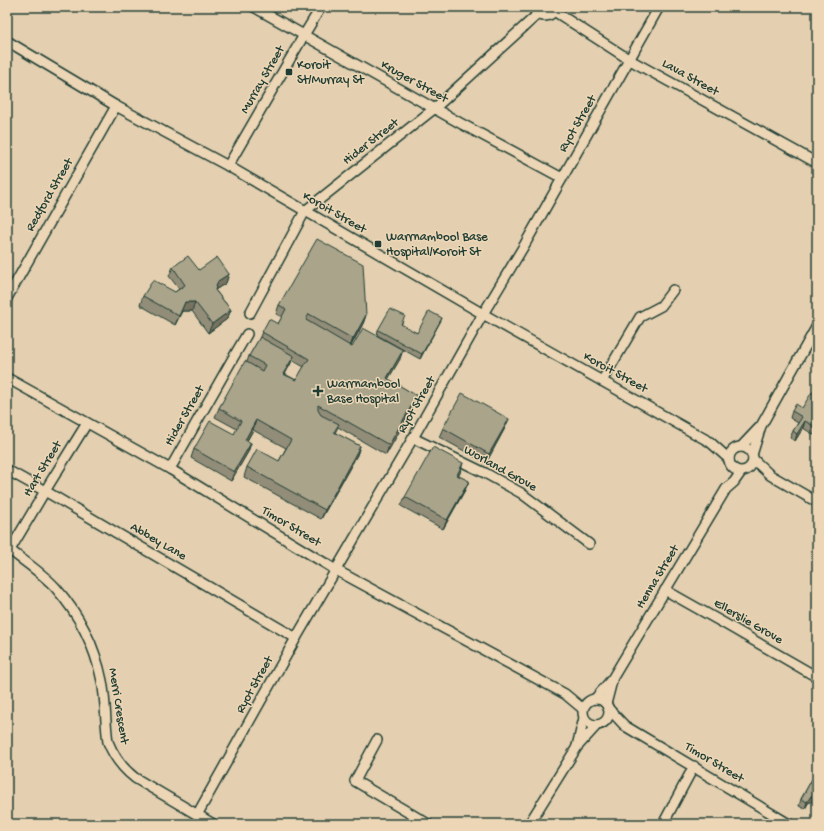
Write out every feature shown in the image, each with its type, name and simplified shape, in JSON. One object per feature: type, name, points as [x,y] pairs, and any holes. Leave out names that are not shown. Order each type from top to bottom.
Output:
[{"type":"street","name":"Kruger Street","points":[[254,7],[460,123],[562,178]]},
{"type":"street","name":"Murray Street","points":[[228,166],[321,7]]},
{"type":"street","name":"Ryot Street","points":[[197,815],[296,638],[525,244],[659,7]]},
{"type":"street","name":"Lava Street","points":[[555,9],[630,60],[817,163]]},
{"type":"street","points":[[536,11],[545,16],[549,16],[555,9]]},
{"type":"street","name":"Hider Street","points":[[250,313],[305,211],[435,108],[536,11]]},
{"type":"street","name":"Koroit Street","points":[[7,41],[116,106],[228,166],[483,314],[710,442],[730,463]]},
{"type":"street","name":"Redford Street","points":[[7,298],[116,106]]},
{"type":"street","points":[[602,380],[640,317],[661,306],[673,290]]},
{"type":"street","points":[[744,471],[751,466],[761,426],[817,326]]},
{"type":"street","name":"Hider Street","points":[[170,469],[248,334]]},
{"type":"street","name":"Timor Street","points":[[7,378],[170,469],[336,570],[565,694],[583,709]]},
{"type":"street","name":"Hart Street","points":[[9,549],[87,423]]},
{"type":"street","points":[[761,426],[731,453],[730,463],[737,471],[770,475]]},
{"type":"street","name":"Worland Grove","points":[[413,438],[485,473],[521,493],[589,544]]},
{"type":"street","name":"Koroit Street","points":[[710,442],[738,448]]},
{"type":"street","points":[[738,448],[748,449],[753,457],[770,475],[817,502]]},
{"type":"street","name":"Henna Street","points":[[726,489],[730,463]]},
{"type":"street","name":"Abbey Lane","points":[[7,470],[296,638]]},
{"type":"street","name":"Henna Street","points":[[592,700],[612,679],[726,489],[744,471]]},
{"type":"street","name":"Merri Crescent","points":[[9,549],[54,586],[78,619],[87,636],[94,651],[102,682],[108,742],[121,766],[131,774],[213,824]]},
{"type":"street","name":"Ellerslie Grove","points":[[665,590],[817,678]]},
{"type":"street","name":"Henna Street","points":[[607,706],[612,679]]},
{"type":"street","name":"Timor Street","points":[[565,694],[592,700]]},
{"type":"street","points":[[529,824],[577,747],[608,715],[607,706],[603,701],[592,700],[586,703],[583,709],[584,718],[577,747]]},
{"type":"street","name":"Timor Street","points":[[607,706],[625,726],[789,824]]},
{"type":"street","points":[[584,718],[591,724],[601,723]]},
{"type":"street","name":"Timor Street","points":[[601,723],[625,726]]},
{"type":"street","points":[[377,740],[355,781],[428,824]]},
{"type":"street","points":[[663,824],[694,766]]},
{"type":"building","name":"Warrnambool Base Hospital","points":[[317,239],[363,264],[366,315],[353,339],[309,314],[306,320],[352,347],[363,328],[403,350],[387,378],[417,396],[389,445],[318,405],[318,410],[321,415],[339,424],[334,432],[360,446],[325,510],[247,467],[257,449],[279,461],[291,440],[256,420],[245,440],[251,443],[234,472],[194,449],[210,421],[234,434],[241,421],[219,408],[245,361],[262,371],[265,365],[249,356],[260,337],[294,356],[283,374],[296,380],[309,359],[262,332],[269,319],[278,324],[286,309],[279,305]]},
{"type":"building","points":[[188,256],[199,270],[217,257],[229,274],[218,281],[215,290],[231,310],[212,324],[195,302],[185,302],[179,316],[143,296],[153,280],[175,292],[185,285],[173,267]]},
{"type":"building","points":[[390,309],[405,316],[401,324],[417,333],[429,311],[442,318],[422,354],[378,330]]},
{"type":"building","points":[[812,392],[816,395],[817,394],[817,428],[805,421],[797,434],[793,431],[802,417],[792,411],[796,404],[802,408]]},
{"type":"building","points":[[462,393],[509,419],[489,454],[443,428]]},
{"type":"building","points":[[433,447],[463,463],[457,475],[469,481],[447,520],[405,497]]},
{"type":"building","points":[[817,770],[817,792],[811,796],[807,802],[801,799]]},
{"type":"place","name":"Koroit St/Murray St","points":[[289,72]]},
{"type":"place","name":"Warrnambool Base Hospital/Koroit St","points":[[378,244]]},
{"type":"place","name":"Warrnambool Base Hospital","points":[[318,391]]}]
